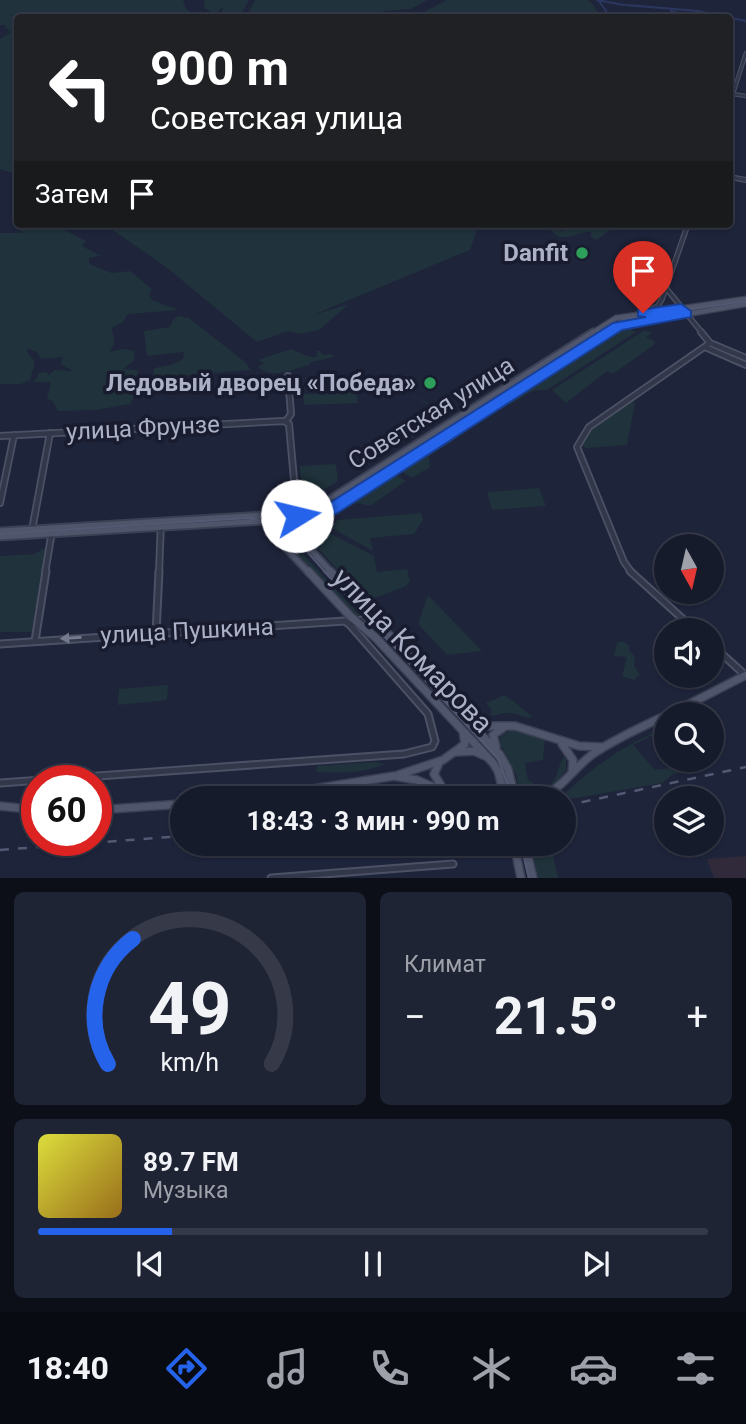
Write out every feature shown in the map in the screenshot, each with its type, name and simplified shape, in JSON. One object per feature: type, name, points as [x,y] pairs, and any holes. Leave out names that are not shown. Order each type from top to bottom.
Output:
[{"type":"main road","name":"Советская улица","points":[[300,535],[330,511],[618,326],[746,299]]},
{"type":"main road","name":"Советская улица","points":[[297,516],[321,506],[611,320],[643,313],[746,304]]},
{"type":"main road","name":"Советская улица","points":[[0,537],[52,530],[297,516],[330,511]]},
{"type":"main road","points":[[297,516],[300,535]]},
{"type":"main road","name":"улица Комарова","points":[[268,517],[271,532],[291,554],[491,759],[503,786]]},
{"type":"main road","name":"Советская улица","points":[[0,531],[32,532]]},
{"type":"main road","name":"улица Комарова","points":[[300,535],[500,755],[512,783]]},
{"type":"main road","points":[[693,702],[746,675]]},
{"type":"main road","points":[[561,786],[586,759],[654,722]]},
{"type":"main road","points":[[473,724],[484,728],[513,726],[583,748],[606,746]]},
{"type":"main road","points":[[500,755],[493,735],[497,730],[513,726]]},
{"type":"main road","points":[[332,786],[394,776],[442,759],[465,744],[462,728]]},
{"type":"main road","points":[[558,741],[573,760],[571,775]]},
{"type":"main road","points":[[454,752],[474,751],[491,759]]},
{"type":"main road","points":[[441,786],[435,779],[436,765],[442,759]]},
{"type":"main road","points":[[394,776],[417,780],[431,786]]},
{"type":"main road","points":[[112,809],[170,805]]},
{"type":"main road","points":[[0,806],[21,808]]},
{"type":"main road","points":[[516,856],[521,878]]},
{"type":"main road","points":[[528,856],[533,878]]},
{"type":"street","points":[[746,53],[733,94],[746,96]]},
{"type":"street","points":[[643,313],[658,306],[687,228]]},
{"type":"street","points":[[666,288],[707,345],[746,365]]},
{"type":"street","points":[[707,345],[746,358]]},
{"type":"street","points":[[682,618],[630,572],[577,447],[589,427],[707,345]]},
{"type":"street","points":[[288,376],[291,414],[286,421],[289,424],[297,516]]},
{"type":"street","name":"улица Фрунзе","points":[[0,436],[286,421]]},
{"type":"street","points":[[32,532],[50,433]]},
{"type":"street","points":[[0,503],[14,435]]},
{"type":"street","points":[[156,633],[161,524]]},
{"type":"street","points":[[35,641],[52,530]]},
{"type":"street","name":"улица Пушкина","points":[[0,643],[345,621],[350,625],[371,615]]},
{"type":"street","name":"улица Комарова","points":[[0,783],[404,754],[432,747],[435,741],[432,721],[350,625]]},
{"type":"street","points":[[724,656],[746,675]]},
{"type":"street","points":[[271,878],[453,864]]},
{"type":"shaded area","points":[[0,0],[183,0],[186,9],[195,14],[14,14],[14,174],[0,169],[0,39],[10,33],[5,25],[0,25]]},
{"type":"shaded area","points":[[205,0],[249,0],[242,14],[220,14],[223,7],[215,14],[204,8]]},
{"type":"shaded area","points":[[255,0],[428,0],[410,9],[372,14],[248,14]]},
{"type":"shaded area","points":[[447,0],[586,0],[590,1],[599,14],[420,14]]},
{"type":"shaded area","points":[[16,228],[60,228],[86,241],[82,246],[101,256],[89,258],[89,264],[112,273],[130,271],[152,289],[149,295],[152,300],[179,310],[128,314],[123,322],[112,328],[114,343],[109,352],[124,349],[134,351],[135,360],[123,369],[138,370],[136,383],[124,387],[137,390],[130,404],[96,410],[58,411],[53,401],[47,399],[51,382],[34,382],[39,373],[46,372],[49,375],[55,370],[73,371],[61,364],[63,357],[41,359],[37,352],[27,348],[35,362],[30,380],[21,384],[0,384],[0,233],[23,233]]},
{"type":"shaded area","points":[[110,228],[473,228],[476,232],[470,250],[313,315],[349,304],[319,330],[300,334],[288,331],[257,342],[166,267]]},
{"type":"shaded area","points":[[567,228],[610,228],[596,240],[591,237],[591,232],[560,237],[551,230],[562,231]]},
{"type":"shaded area","points":[[179,316],[189,318],[245,362],[251,370],[187,375],[182,382],[168,381],[164,384],[153,381],[154,368],[171,365],[183,359],[184,352],[147,356],[144,331],[170,327],[173,319]]},
{"type":"shaded area","points":[[625,327],[636,332],[547,390],[534,390],[511,404],[506,402],[608,334]]},
{"type":"shaded area","points":[[645,330],[652,333],[646,337],[654,341],[654,345],[613,374],[607,371],[566,403],[552,390]]},
{"type":"shaded area","points":[[291,349],[310,357],[317,357],[317,351],[320,351],[323,355],[331,354],[334,357],[277,373],[258,367],[264,363],[258,360]]},
{"type":"shaded area","points":[[404,391],[449,414],[396,447],[393,439],[439,411]]},
{"type":"shaded area","points":[[356,392],[358,403],[304,405],[303,394]]},
{"type":"shaded area","points":[[633,401],[635,403],[627,445],[586,448],[579,445],[589,428]]},
{"type":"shaded area","points":[[460,430],[465,433],[429,456],[430,467],[412,478],[399,470]]},
{"type":"shaded area","points":[[336,464],[338,481],[306,501],[302,497],[300,466]]},
{"type":"shaded area","points":[[395,474],[406,481],[370,506],[357,503],[344,507]]},
{"type":"shaded area","points":[[539,488],[546,506],[492,510],[487,492]]},
{"type":"shaded area","points":[[421,513],[423,520],[414,534],[370,538],[373,551],[330,527],[338,520]]},
{"type":"shaded area","points":[[278,529],[362,617],[351,615],[273,531]]},
{"type":"shaded area","points":[[325,531],[374,556],[377,572],[407,569],[410,581],[406,586],[367,601],[313,543],[313,539]]},
{"type":"shaded area","points":[[45,547],[32,632],[0,632],[0,556],[35,554]]},
{"type":"shaded area","points":[[428,595],[482,651],[447,655],[418,624]]},
{"type":"shaded area","points":[[622,641],[629,645],[629,650],[635,657],[634,666],[640,675],[634,680],[622,676],[627,657],[614,656],[617,643]]},
{"type":"shaded area","points":[[168,685],[167,700],[118,705],[119,689]]},
{"type":"shaded area","points":[[505,695],[533,717],[526,718],[512,713],[491,715],[491,709],[486,703]]},
{"type":"shaded area","points":[[511,730],[523,730],[545,739],[543,760],[525,763],[528,780],[538,786],[518,786],[516,774],[499,742],[501,735]]},
{"type":"shaded area","points":[[654,732],[633,745],[654,772],[686,772],[673,774],[662,783],[576,798],[576,786],[574,786],[610,757]]},
{"type":"shaded area","points":[[564,757],[566,770],[553,786],[547,786],[554,780]]},
{"type":"shaded area","points":[[375,762],[385,764],[343,773],[316,772],[317,766]]},
{"type":"shaded area","points":[[533,856],[553,856],[558,878],[538,878]]},
{"type":"shaded area","points":[[746,856],[746,878],[714,878],[707,859]]},
{"type":"waterway","points":[[597,0],[624,5]]},
{"type":"waterway","points":[[599,1],[608,14]]},
{"type":"waterway","points":[[626,5],[712,14]]},
{"type":"waterway","points":[[671,11],[683,14]]},
{"type":"waterway","points":[[733,18],[746,21]]},
{"type":"tram line","points":[[292,536],[291,533],[309,518],[611,325],[626,319],[746,301]]},
{"type":"tram line","points":[[247,518],[311,514]]},
{"type":"tram line","points":[[0,534],[247,518]]},
{"type":"tram line","points":[[247,518],[273,525],[292,536]]},
{"type":"tram line","points":[[292,536],[326,573]]},
{"type":"tram line","points":[[292,536],[293,542]]},
{"type":"tram line","points":[[324,571],[499,760],[508,786]]},
{"type":"tram line","points":[[524,856],[529,878]]},
{"type":"railway","points":[[576,803],[746,767]]},
{"type":"railway","points":[[0,850],[170,837]]},
{"type":"place","name":"Danfit","points":[[582,253]]},
{"type":"place","name":"Ледовый дворец «Победа»","points":[[430,383]]},
{"type":"route","points":[[297,516],[298,519],[330,511],[618,326],[686,314],[681,308],[643,313]]}]
